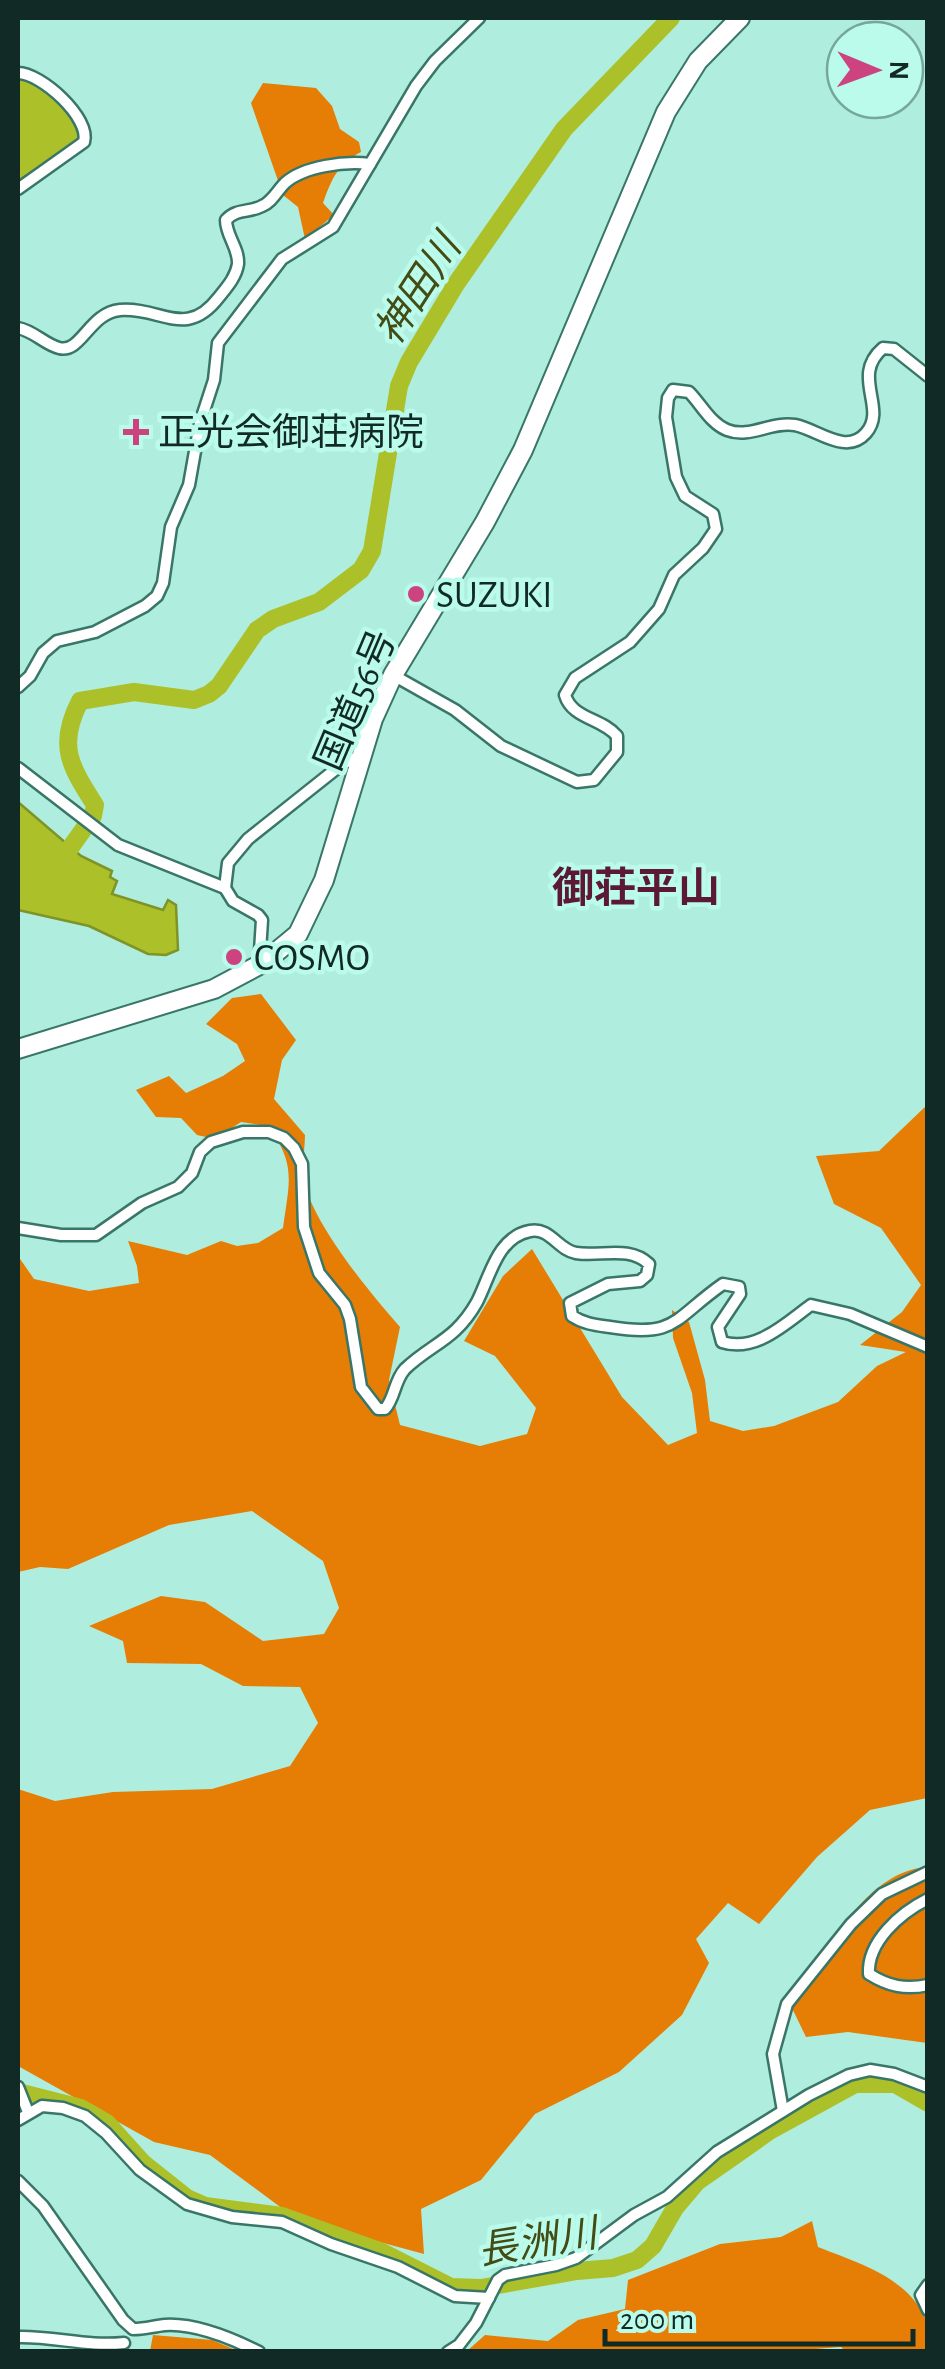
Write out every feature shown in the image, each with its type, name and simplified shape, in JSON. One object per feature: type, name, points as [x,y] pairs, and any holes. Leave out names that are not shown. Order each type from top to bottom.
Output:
[{"type":"highway","name":"国道56号","points":[[18,1049],[214,989],[264,964],[298,934],[324,880],[360,758],[393,674],[486,522],[523,450],[666,112],[698,62],[740,18]]},
{"type":"street","points":[[18,687],[57,641],[95,632],[145,606],[156,596],[162,584],[171,526],[190,485],[200,423],[214,380],[218,343],[282,259],[333,227],[434,60],[479,18]]},
{"type":"street","points":[[18,72],[48,86],[82,120],[86,136],[84,142],[18,188]]},
{"type":"street","points":[[18,328],[60,348],[69,348],[79,343],[88,326],[100,316],[116,310],[136,310],[174,320],[199,316],[209,310],[236,272],[239,260],[226,232],[226,220],[232,214],[268,203],[281,186],[305,171],[356,162],[370,164]]},
{"type":"street","points":[[393,674],[454,710],[501,746],[577,782],[594,780],[616,752],[617,736],[602,723],[571,708],[566,701],[568,688],[575,678],[630,642],[659,609],[674,575],[703,548],[716,529],[713,514],[685,496],[676,477],[666,417],[673,390],[689,392],[711,418],[728,430],[741,433],[782,424],[810,429],[839,442],[853,441],[868,432],[872,422],[868,368],[883,348],[894,348],[928,376]]},
{"type":"street","points":[[225,888],[228,863],[248,839],[336,769],[360,758]]},
{"type":"street","points":[[18,768],[118,845],[225,888],[233,900],[262,920],[260,950],[264,964]]},
{"type":"street","points":[[18,1228],[96,1236],[142,1203],[178,1187],[192,1173],[200,1152],[210,1142],[242,1132],[268,1132],[284,1138],[302,1164],[304,1226],[319,1273],[344,1305],[362,1388],[378,1409],[390,1405],[397,1379],[406,1368],[452,1336],[476,1304],[506,1244],[531,1231],[542,1231],[573,1253],[634,1253],[649,1264],[647,1275],[640,1280],[608,1284],[570,1303],[572,1316],[582,1323],[638,1332],[663,1330],[723,1284],[732,1284],[739,1287],[740,1294],[718,1327],[722,1342],[747,1344],[764,1338],[811,1305],[850,1314],[928,1348]]},
{"type":"street","points":[[783,2111],[773,2054],[786,2004],[882,1894],[928,1872]]},
{"type":"street","points":[[928,1899],[905,1913],[874,1945],[868,1961],[869,1974],[883,1983],[900,1988],[928,1984]]},
{"type":"street","points":[[448,2352],[459,2345],[504,2275],[556,2266],[576,2258],[634,2215],[666,2197],[717,2152],[783,2111],[849,2075],[870,2070],[928,2087]]},
{"type":"street","points":[[18,2088],[28,2112]]},
{"type":"street","points":[[18,2120],[42,2106],[85,2116],[140,2170],[186,2204],[206,2212],[282,2222],[398,2268],[455,2296],[489,2298]]},
{"type":"street","points":[[18,2181],[43,2206],[133,2329],[183,2327],[259,2352]]},
{"type":"street","points":[[928,2285],[921,2294],[928,2310]]},
{"type":"street","points":[[18,2337],[125,2347],[133,2329]]},
{"type":"shaded area","points":[[18,76],[38,84],[68,109],[80,140],[18,181]]},
{"type":"shaded area","points":[[263,83],[316,88],[332,106],[340,129],[359,142],[361,152],[337,173],[323,203],[334,215],[305,239],[298,207],[283,195],[251,103]]},
{"type":"shaded area","points":[[18,802],[81,856],[112,871],[110,877],[117,881],[112,894],[163,910],[168,900],[176,905],[178,950],[166,955],[148,954],[89,926],[18,910]]},
{"type":"shaded area","points":[[261,994],[296,1040],[282,1060],[274,1099],[305,1135],[303,1169],[307,1192],[342,1255],[400,1327],[389,1380],[400,1425],[480,1446],[527,1434],[536,1408],[495,1356],[464,1341],[503,1276],[532,1249],[622,1397],[668,1445],[697,1433],[692,1393],[673,1338],[672,1310],[689,1322],[705,1380],[710,1421],[743,1431],[774,1426],[838,1402],[877,1366],[906,1352],[860,1345],[902,1312],[921,1285],[881,1228],[834,1204],[816,1156],[879,1151],[927,1105],[927,1798],[870,1810],[817,1857],[759,1924],[728,1903],[696,1939],[709,1963],[682,2015],[619,2072],[535,2114],[481,2180],[421,2209],[424,2254],[283,2209],[210,2155],[154,2142],[18,2066],[18,1789],[55,1801],[113,1792],[212,1789],[290,1766],[318,1723],[300,1687],[243,1686],[201,1664],[127,1663],[123,1641],[89,1626],[161,1596],[205,1602],[263,1641],[324,1634],[339,1608],[323,1561],[252,1511],[169,1525],[68,1569],[40,1567],[18,1572],[18,1256],[34,1279],[89,1291],[139,1283],[128,1241],[187,1255],[221,1241],[237,1246],[258,1243],[283,1228],[289,1174],[283,1152],[268,1126],[241,1122],[215,1139],[197,1135],[181,1118],[156,1117],[136,1090],[169,1076],[186,1093],[245,1061],[237,1044],[206,1024],[232,998]]},
{"type":"shaded area","points":[[927,1867],[927,2043],[848,2032],[806,2037],[792,2008],[830,1943],[864,1900],[883,1884],[904,1872]]},
{"type":"shaded area","points":[[812,2221],[818,2247],[880,2273],[918,2305],[927,2324],[927,2351],[845,2351],[841,2347],[777,2352],[467,2351],[485,2335],[548,2341],[578,2320],[625,2309],[628,2280],[720,2244],[781,2237]]},
{"type":"shaded area","points":[[153,2335],[212,2340],[238,2351],[150,2351]]},
{"type":"waterway","name":"神田川","points":[[63,858],[93,816],[95,805],[73,767],[68,743],[80,701],[134,692],[194,700],[209,694],[219,686],[257,630],[273,619],[319,602],[361,570],[372,551],[399,386],[409,362],[456,284],[564,129],[671,18]]},
{"type":"waterway","name":"長洲川","points":[[18,2092],[81,2108],[107,2123],[143,2163],[187,2198],[205,2206],[282,2216],[382,2252],[451,2287],[481,2288],[613,2268],[637,2260],[653,2246],[675,2208],[697,2182],[771,2130],[855,2084],[895,2084],[928,2103]]},
{"type":"place","name":"正光会御荘病院","points":[[136,432]]},
{"type":"place","name":"SUZUKI","points":[[416,594]]},
{"type":"place","name":"COSMO","points":[[234,957]]},
{"type":"district","name":"御荘平山","points":[[636,887]]}]
